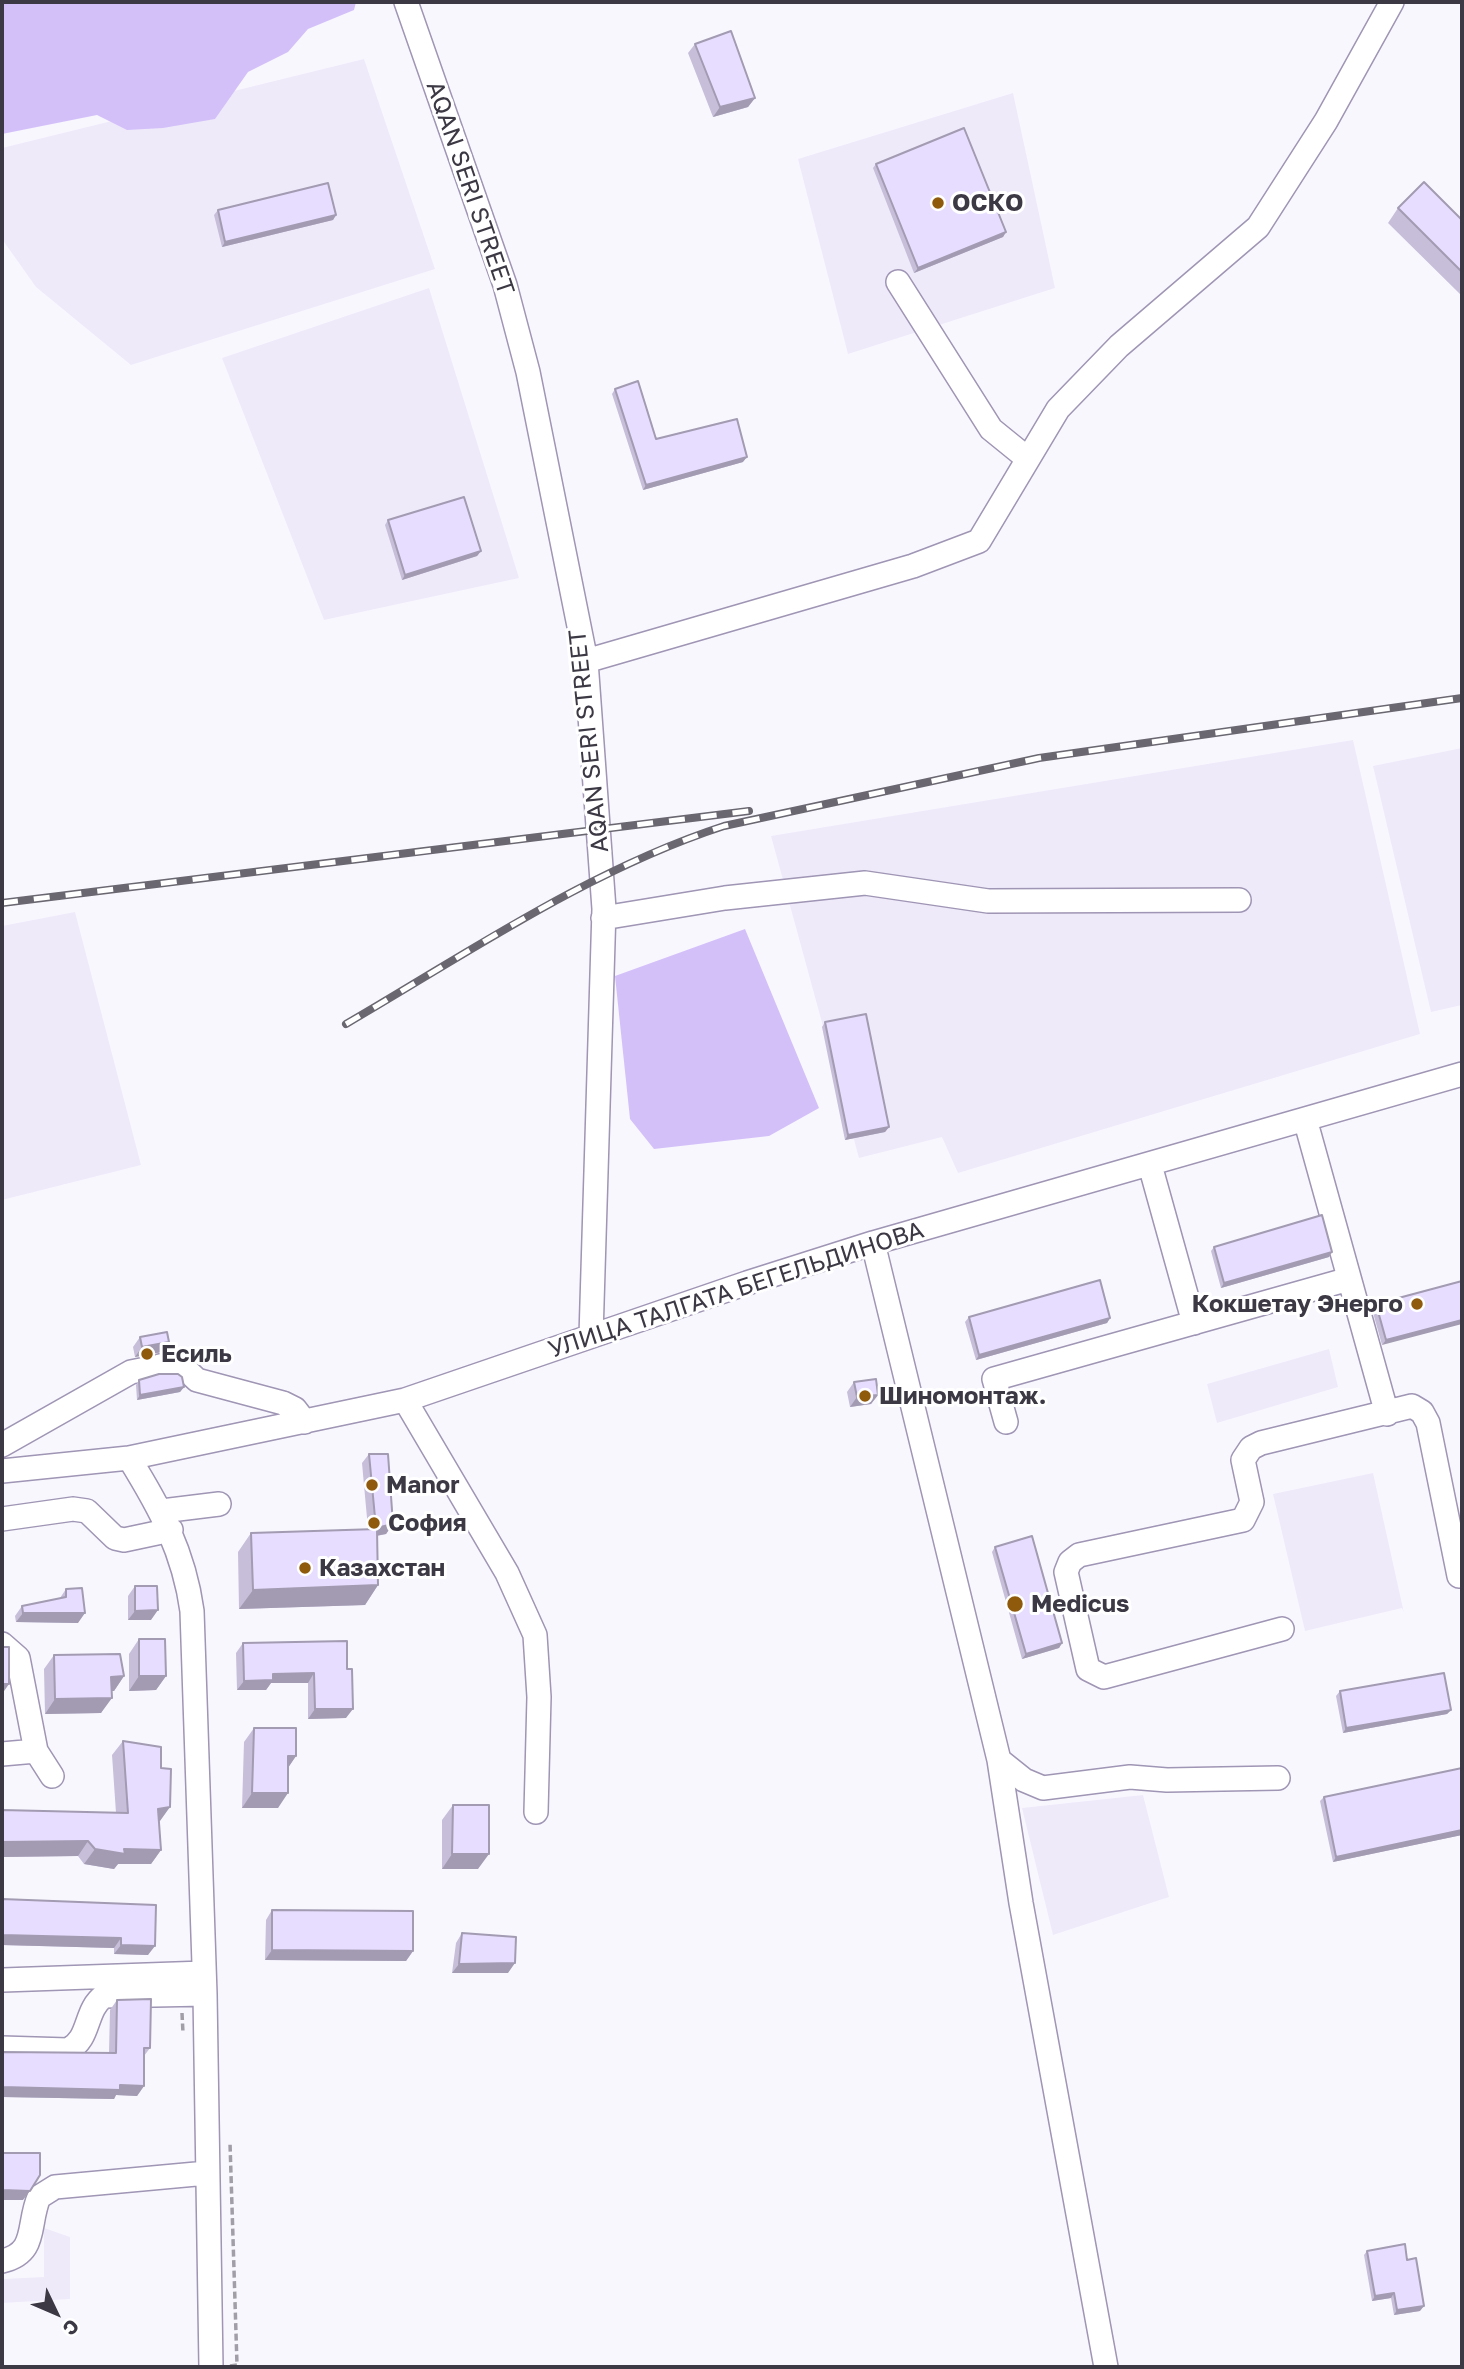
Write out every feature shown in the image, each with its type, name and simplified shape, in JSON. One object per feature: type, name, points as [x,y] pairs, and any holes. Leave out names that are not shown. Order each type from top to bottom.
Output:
[{"type":"street","name":"AQAN SERI STREET","points":[[406,2],[505,285],[528,372],[586,660],[603,918],[591,1336]]},
{"type":"street","points":[[586,660],[913,566],[979,541],[1058,409],[1119,346],[1258,227],[1326,121],[1392,2]]},
{"type":"street","points":[[898,282],[991,429],[1028,459]]},
{"type":"street","points":[[603,918],[725,898],[865,883],[988,901],[1239,900]]},
{"type":"street","name":"УЛИЦА ТАЛГАТА БЕГЕЛЬДИНОВА","points":[[2,1471],[128,1458],[405,1400],[873,1243],[1462,1074]]},
{"type":"street","points":[[1305,1119],[1387,1414]]},
{"type":"street","points":[[1150,1165],[1194,1323]]},
{"type":"street","points":[[873,1243],[999,1760],[1021,1903],[1106,2367]]},
{"type":"street","points":[[1006,1422],[994,1379],[1349,1279]]},
{"type":"street","points":[[2,1445],[131,1372],[180,1364],[197,1380],[283,1403],[295,1409],[305,1422]]},
{"type":"street","points":[[405,1400],[507,1573],[535,1635],[539,1697],[536,1812]]},
{"type":"street","points":[[1282,1629],[1104,1677],[1088,1669],[1066,1572],[1070,1562],[1079,1555],[1243,1520],[1252,1502],[1243,1460],[1251,1448],[1261,1443],[1412,1406],[1422,1412],[1427,1423],[1459,1576]]},
{"type":"street","points":[[128,1458],[166,1520],[187,1576],[192,1611],[204,1983],[211,2367]]},
{"type":"street","points":[[2,1519],[73,1510],[88,1511],[115,1538],[124,1540],[166,1520],[219,1504]]},
{"type":"street","points":[[2,1644],[18,1658],[36,1751],[52,1776]]},
{"type":"street","points":[[2,1754],[36,1751]]},
{"type":"street","points":[[999,1760],[1024,1780],[1043,1788],[1130,1777],[1167,1780],[1278,1778]]},
{"type":"street","points":[[2,1980],[204,1983]]},
{"type":"street","points":[[2,2049],[68,2050],[82,2040],[91,2010],[104,1996],[204,1983]]},
{"type":"street","points":[[2,2261],[17,2258],[26,2248],[39,2197],[55,2188],[207,2173]]},
{"type":"shaded area","points":[[2,2],[356,2],[354,10],[308,29],[288,52],[248,72],[215,119],[163,128],[127,130],[97,115],[2,134]]},
{"type":"shaded area","points":[[364,59],[435,269],[131,365],[36,287],[2,239],[2,148]]},
{"type":"shaded area","points":[[1013,93],[1055,288],[848,354],[798,159]]},
{"type":"shaded area","points":[[429,288],[519,578],[324,620],[222,358]]},
{"type":"shaded area","points":[[1353,740],[1420,1034],[958,1173],[942,1137],[859,1158],[771,836]]},
{"type":"shaded area","points":[[1462,748],[1462,1005],[1431,1012],[1373,766]]},
{"type":"shaded area","points":[[75,912],[141,1165],[2,1200],[2,926]]},
{"type":"shaded area","points":[[745,929],[819,1108],[769,1136],[654,1149],[630,1119],[615,976]]},
{"type":"shaded area","points":[[1329,1349],[1338,1387],[1217,1423],[1207,1384]]},
{"type":"shaded area","points":[[1373,1473],[1404,1613],[1402,1608],[1305,1631],[1273,1494]]},
{"type":"shaded area","points":[[1143,1795],[1169,1897],[1053,1935],[1022,1808]]},
{"type":"shaded area","points":[[44,2228],[70,2237],[70,2299],[2,2303],[2,2279],[44,2277]]},
{"type":"building","points":[[731,31],[755,98],[720,107],[695,44]]},
{"type":"building","name":"ОСКО","points":[[964,128],[1006,232],[918,268],[876,164]]},
{"type":"building","points":[[1424,182],[1462,220],[1462,272],[1398,208]]},
{"type":"building","points":[[328,183],[336,215],[225,242],[218,210]]},
{"type":"building","points":[[638,381],[656,439],[737,419],[747,457],[646,485],[615,389]]},
{"type":"building","points":[[464,497],[481,551],[405,575],[388,520]]},
{"type":"building","points":[[866,1014],[889,1127],[848,1135],[825,1022]]},
{"type":"building","points":[[1322,1215],[1332,1252],[1224,1283],[1214,1247]]},
{"type":"building","points":[[1100,1280],[1110,1318],[979,1355],[969,1317]]},
{"type":"building","points":[[1462,1281],[1462,1320],[1386,1340],[1376,1304]]},
{"type":"building","points":[[167,1332],[169,1342],[142,1347],[140,1337]]},
{"type":"building","points":[[159,1374],[178,1374],[182,1377],[184,1387],[140,1395],[139,1380]]},
{"type":"building","points":[[876,1379],[878,1395],[857,1397],[854,1382]]},
{"type":"building","points":[[369,1454],[388,1454],[393,1524],[376,1528]]},
{"type":"building","points":[[377,1529],[378,1585],[253,1590],[251,1533]]},
{"type":"building","name":"Medicus","points":[[1032,1536],[1062,1643],[1026,1654],[995,1547]]},
{"type":"building","points":[[135,1586],[157,1586],[158,1610],[135,1611]]},
{"type":"building","points":[[82,1588],[85,1613],[23,1613],[22,1606],[66,1597],[66,1589]]},
{"type":"building","points":[[139,1639],[165,1639],[166,1676],[139,1676]]},
{"type":"building","points":[[347,1641],[347,1669],[352,1669],[353,1709],[315,1709],[314,1673],[273,1674],[273,1680],[244,1681],[243,1643]]},
{"type":"building","points":[[2,1647],[9,1647],[9,1684],[2,1684]]},
{"type":"building","points":[[120,1654],[124,1676],[111,1677],[112,1698],[55,1699],[54,1655]]},
{"type":"building","points":[[1444,1673],[1451,1710],[1346,1728],[1340,1691]]},
{"type":"building","points":[[254,1728],[296,1728],[296,1756],[288,1756],[288,1793],[252,1793]]},
{"type":"building","points":[[123,1741],[161,1747],[161,1768],[171,1769],[170,1807],[158,1809],[161,1850],[124,1849],[125,1854],[95,1849],[88,1841],[2,1842],[2,1810],[128,1813]]},
{"type":"building","points":[[1462,1768],[1462,1830],[1336,1857],[1324,1797]]},
{"type":"building","points":[[453,1805],[489,1805],[489,1854],[452,1854]]},
{"type":"building","points":[[2,1899],[156,1905],[155,1946],[121,1945],[121,1938],[2,1935]]},
{"type":"building","points":[[272,1910],[413,1911],[413,1951],[272,1950]]},
{"type":"building","points":[[462,1933],[516,1937],[515,1963],[459,1964]]},
{"type":"building","points":[[151,1999],[150,2048],[144,2048],[144,2086],[120,2085],[120,2090],[2,2087],[2,2052],[116,2053],[117,2000]]},
{"type":"building","points":[[2,2153],[40,2153],[40,2175],[30,2191],[2,2190]]},
{"type":"building","points":[[1405,2244],[1407,2260],[1416,2258],[1424,2306],[1397,2310],[1394,2293],[1375,2296],[1367,2251]]},
{"type":"railway","points":[[346,1024],[577,889],[674,844],[724,826],[1039,758],[1462,698]]},
{"type":"railway","points":[[2,903],[749,811]]},
{"type":"place","name":"ОСКО","points":[[938,203]]},
{"type":"place","name":"Кокшетау Энерго","points":[[1417,1304]]},
{"type":"place","name":"Есиль","points":[[147,1354]]},
{"type":"place","name":"Шиномонтаж.","points":[[865,1396]]},
{"type":"place","name":"Manor","points":[[372,1485]]},
{"type":"place","name":"София","points":[[374,1523]]},
{"type":"place","name":"Казахстан","points":[[305,1568]]},
{"type":"place","name":"Medicus","points":[[1015,1604]]}]
